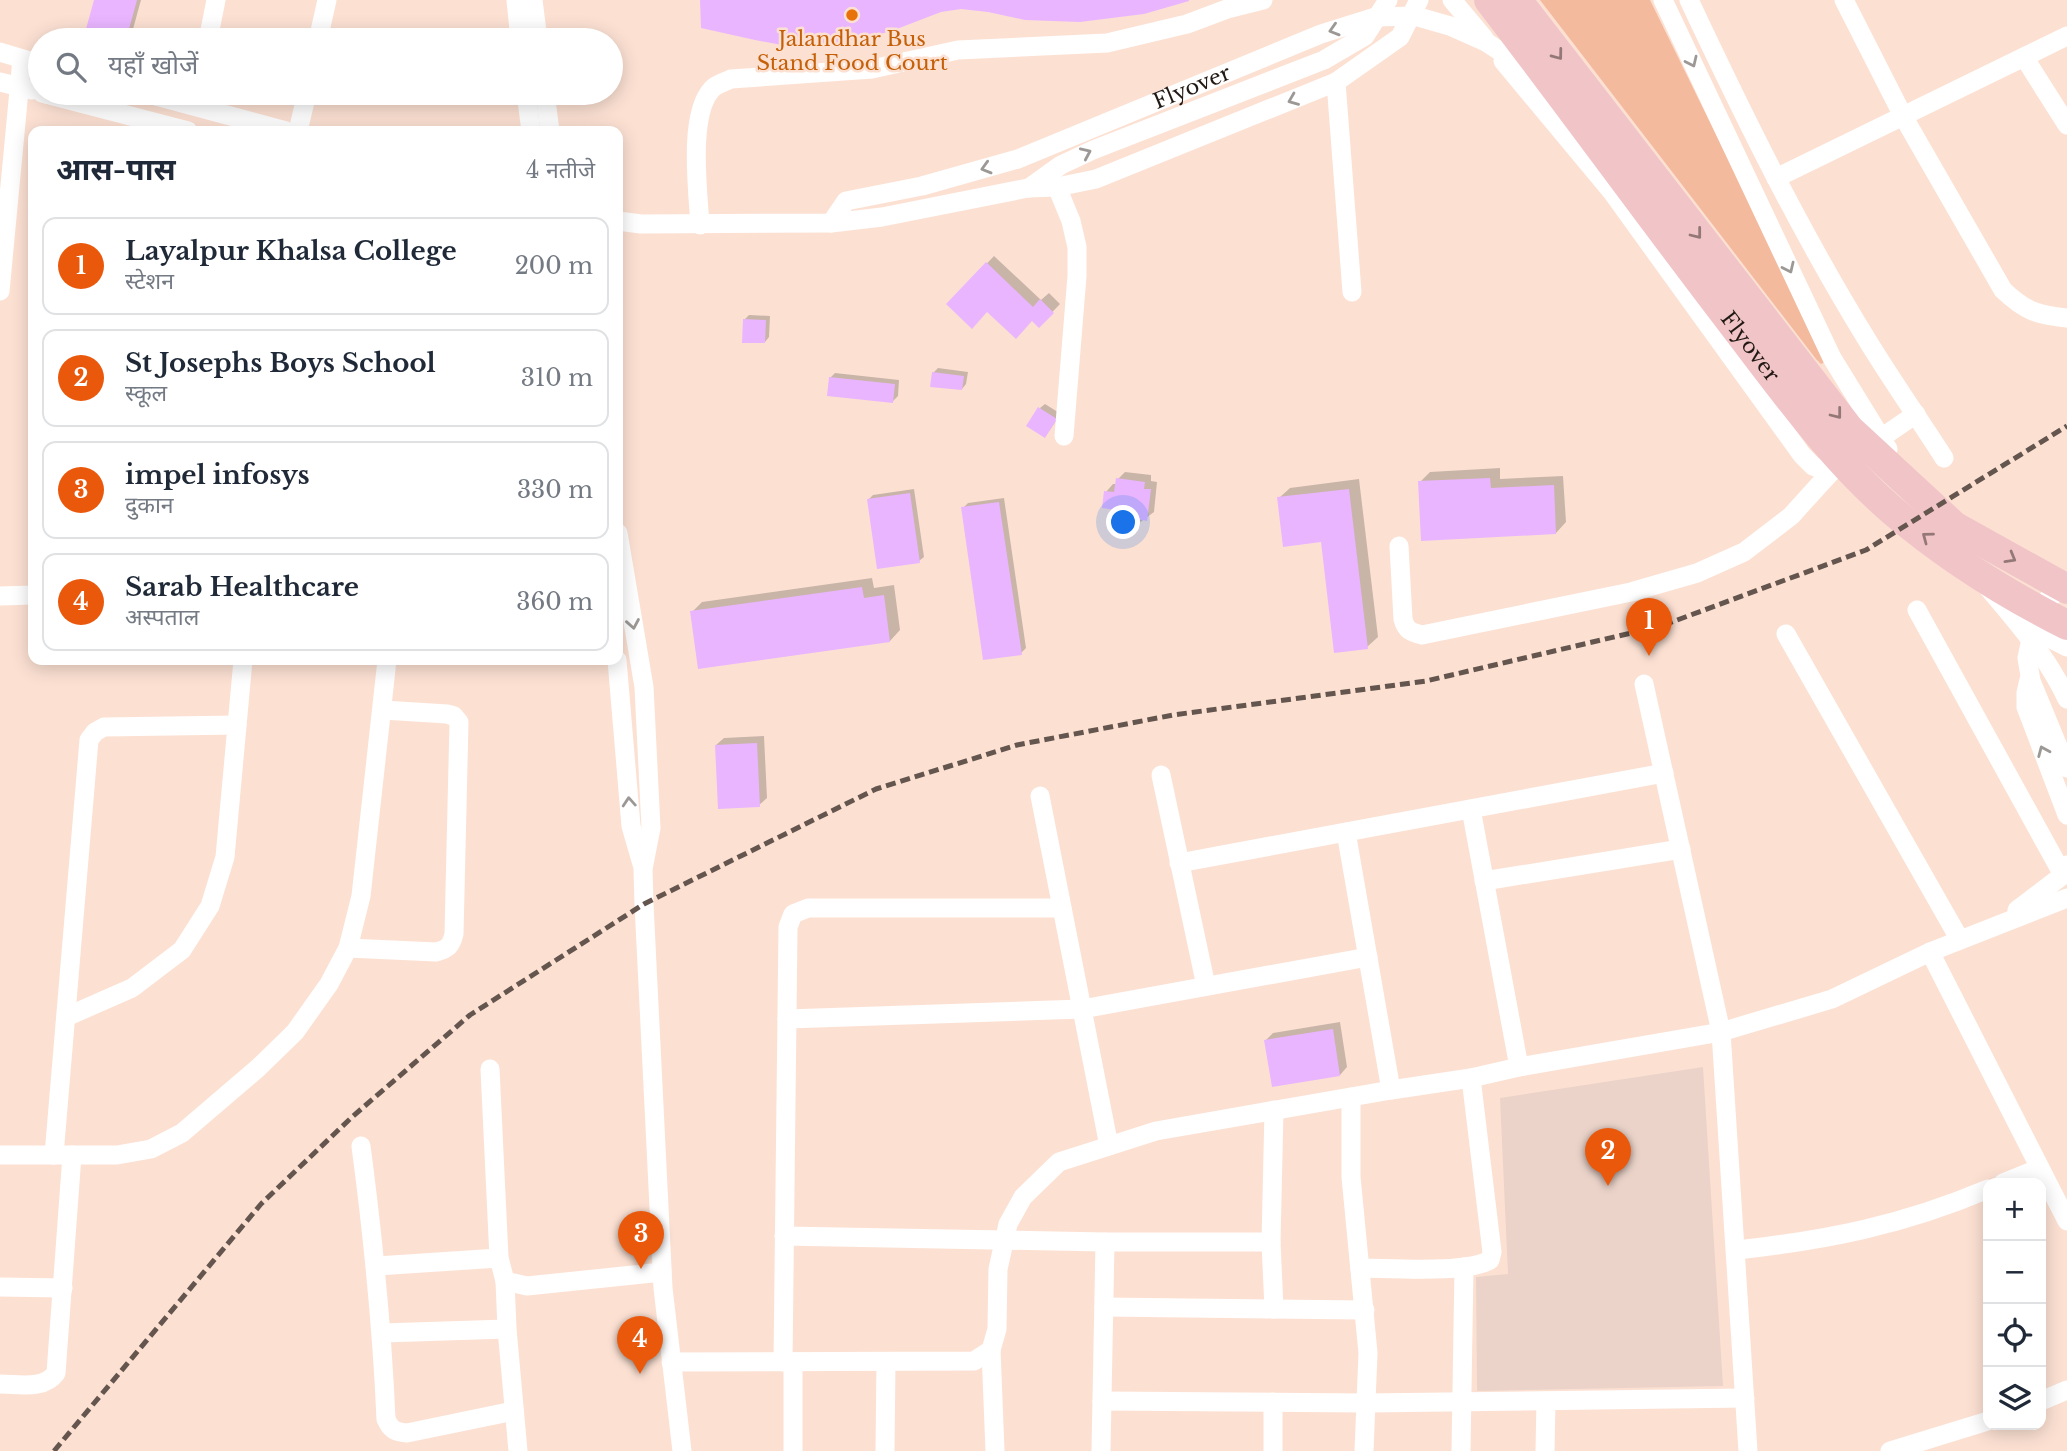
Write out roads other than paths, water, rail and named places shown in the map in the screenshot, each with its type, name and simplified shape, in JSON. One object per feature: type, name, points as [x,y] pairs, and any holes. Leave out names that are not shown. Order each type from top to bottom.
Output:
[{"type":"highway","name":"Flyover","points":[[1489,0],[1767,369],[1843,462],[1894,512],[1980,578],[2067,625]]},
{"type":"highway","name":"Flyover","points":[[1517,0],[1849,429],[1954,526],[2067,587]]},
{"type":"street","points":[[210,28],[216,0]]},
{"type":"street","points":[[321,28],[327,0]]},
{"type":"street","points":[[516,0],[519,28]]},
{"type":"street","points":[[533,0],[536,28]]},
{"type":"street","points":[[700,225],[697,173],[702,105],[712,88],[731,79],[872,69],[958,50],[1107,43],[1174,27],[1263,0]]},
{"type":"street","points":[[1028,188],[1061,165],[1093,150],[1325,60],[1365,36],[1388,0]]},
{"type":"street","points":[[623,222],[700,225],[831,223],[882,217],[1028,188],[1058,187],[1097,179],[1336,82],[1400,37],[1419,0]]},
{"type":"street","points":[[1452,0],[1612,192],[1802,455],[1813,466],[1830,473]]},
{"type":"street","name":"Flyover","points":[[1664,0],[1832,358],[1902,478]]},
{"type":"street","points":[[1689,0],[1776,178],[1869,343],[1944,458]]},
{"type":"street","points":[[1844,0],[1903,116],[2003,290],[2021,307],[2042,316],[2067,318]]},
{"type":"street","name":"Flyover","points":[[831,223],[846,201],[922,186],[1018,159],[1321,34],[1375,17],[1415,16],[1450,26],[1486,42],[1555,86]]},
{"type":"street","points":[[1776,178],[2067,36]]},
{"type":"street","points":[[0,52],[28,60]]},
{"type":"street","points":[[2024,57],[2067,125]]},
{"type":"street","points":[[0,291],[20,87],[28,68]]},
{"type":"street","points":[[0,82],[28,89]]},
{"type":"street","points":[[1336,82],[1352,292]]},
{"type":"street","points":[[87,105],[167,126]]},
{"type":"street","points":[[211,105],[271,126]]},
{"type":"street","points":[[299,126],[304,105]]},
{"type":"street","points":[[528,105],[530,126]]},
{"type":"street","points":[[547,105],[549,126]]},
{"type":"street","points":[[1058,187],[1071,221],[1077,247],[1064,436]]},
{"type":"street","points":[[1399,546],[1402,619],[1411,633],[1422,635],[1632,592],[1697,573],[1744,552],[1791,516],[1830,473],[1916,414]]},
{"type":"street","name":"Flyover","points":[[1980,578],[2025,631],[2058,680],[2067,699]]},
{"type":"street","points":[[623,583],[644,687],[650,828],[643,869],[662,1272],[682,1451]]},
{"type":"street","points":[[2067,587],[2048,599],[2033,630],[2027,658],[2030,677],[2067,768]]},
{"type":"street","points":[[0,596],[28,594]]},
{"type":"street","points":[[1917,610],[2065,870],[2045,890],[1984,931]]},
{"type":"street","points":[[2033,630],[2067,648]]},
{"type":"street","points":[[2033,630],[2067,674]]},
{"type":"street","points":[[1786,634],[1960,940]]},
{"type":"street","points":[[66,1017],[132,988],[182,950],[210,906],[225,857],[243,665]]},
{"type":"street","points":[[0,1155],[117,1155],[151,1149],[182,1133],[258,1068],[295,1032],[329,984],[348,948],[361,896],[387,665]]},
{"type":"street","points":[[617,665],[631,826],[643,869]]},
{"type":"street","points":[[2030,677],[2026,708],[2067,815]]},
{"type":"street","points":[[1644,684],[1721,1032],[1748,1451]]},
{"type":"street","points":[[348,948],[436,952],[446,950],[454,934],[460,722],[447,714],[383,710]]},
{"type":"street","points":[[0,1384],[41,1385],[51,1380],[56,1373],[64,1288],[66,1017],[89,740],[94,732],[104,727],[237,725]]},
{"type":"street","points":[[1179,863],[1664,773]]},
{"type":"street","points":[[1161,775],[1206,986]]},
{"type":"street","points":[[1040,796],[1109,1146]]},
{"type":"street","points":[[1471,809],[1519,1067]]},
{"type":"street","points":[[1346,832],[1391,1090]]},
{"type":"street","points":[[1484,881],[1681,849]]},
{"type":"street","points":[[995,1451],[991,1350],[997,1329],[998,1269],[1004,1240],[1008,1224],[1023,1197],[1059,1162],[1156,1131],[1471,1078],[1519,1067],[1721,1032],[1832,999],[1930,952],[2065,900]]},
{"type":"street","points":[[793,1451],[784,1236],[788,927],[793,914],[808,908],[1062,908]]},
{"type":"street","points":[[1930,952],[2067,1221]]},
{"type":"street","points":[[787,1019],[1082,1009],[1368,957]]},
{"type":"street","points":[[489,1069],[499,1258],[505,1281],[518,1451]]},
{"type":"street","points":[[1360,1268],[1464,1267],[1490,1260],[1492,1252],[1471,1078]]},
{"type":"street","points":[[1351,1097],[1351,1177],[1368,1353],[1364,1451]]},
{"type":"street","points":[[1274,1110],[1271,1242],[1274,1309]]},
{"type":"street","points":[[361,1146],[377,1266],[386,1419],[390,1428],[396,1432],[407,1433],[514,1411]]},
{"type":"street","points":[[2015,1178],[2040,1168]]},
{"type":"street","points":[[1737,1250],[1804,1242],[1883,1226],[1983,1191]]},
{"type":"street","points":[[784,1236],[1271,1242]]},
{"type":"street","points":[[1101,1451],[1105,1242]]},
{"type":"street","points":[[377,1266],[499,1258]]},
{"type":"street","points":[[1461,1451],[1464,1402],[1464,1267]]},
{"type":"street","points":[[505,1281],[527,1286],[662,1272]]},
{"type":"street","points":[[0,1287],[64,1288]]},
{"type":"street","points":[[1104,1307],[1365,1310]]},
{"type":"street","points":[[383,1333],[507,1329]]},
{"type":"street","points":[[671,1362],[974,1362],[991,1350]]},
{"type":"street","points":[[885,1451],[886,1362]]},
{"type":"street","points":[[2046,1399],[2067,1390]]},
{"type":"street","points":[[1101,1401],[1367,1403],[1745,1398]]},
{"type":"street","points":[[1545,1451],[1546,1401]]},
{"type":"street","points":[[1273,1402],[1273,1451]]},
{"type":"street","points":[[1890,1451],[1983,1423]]},
{"type":"railway","points":[[54,1451],[261,1204],[352,1117],[470,1015],[644,904],[876,789],[1017,745],[1173,715],[1426,681],[1661,626],[1866,550],[2067,426]]},
{"type":"place","name":"Jalandhar Bus Stand Food Court","points":[[852,15]]},
{"type":"place","name":"Layalpur Khalsa College","points":[[1649,656]]},
{"type":"place","name":"St Josephs Boys School","points":[[1608,1186]]},
{"type":"place","name":"impel infosys","points":[[641,1269]]},
{"type":"place","name":"Sarab Healthcare","points":[[640,1374]]}]
